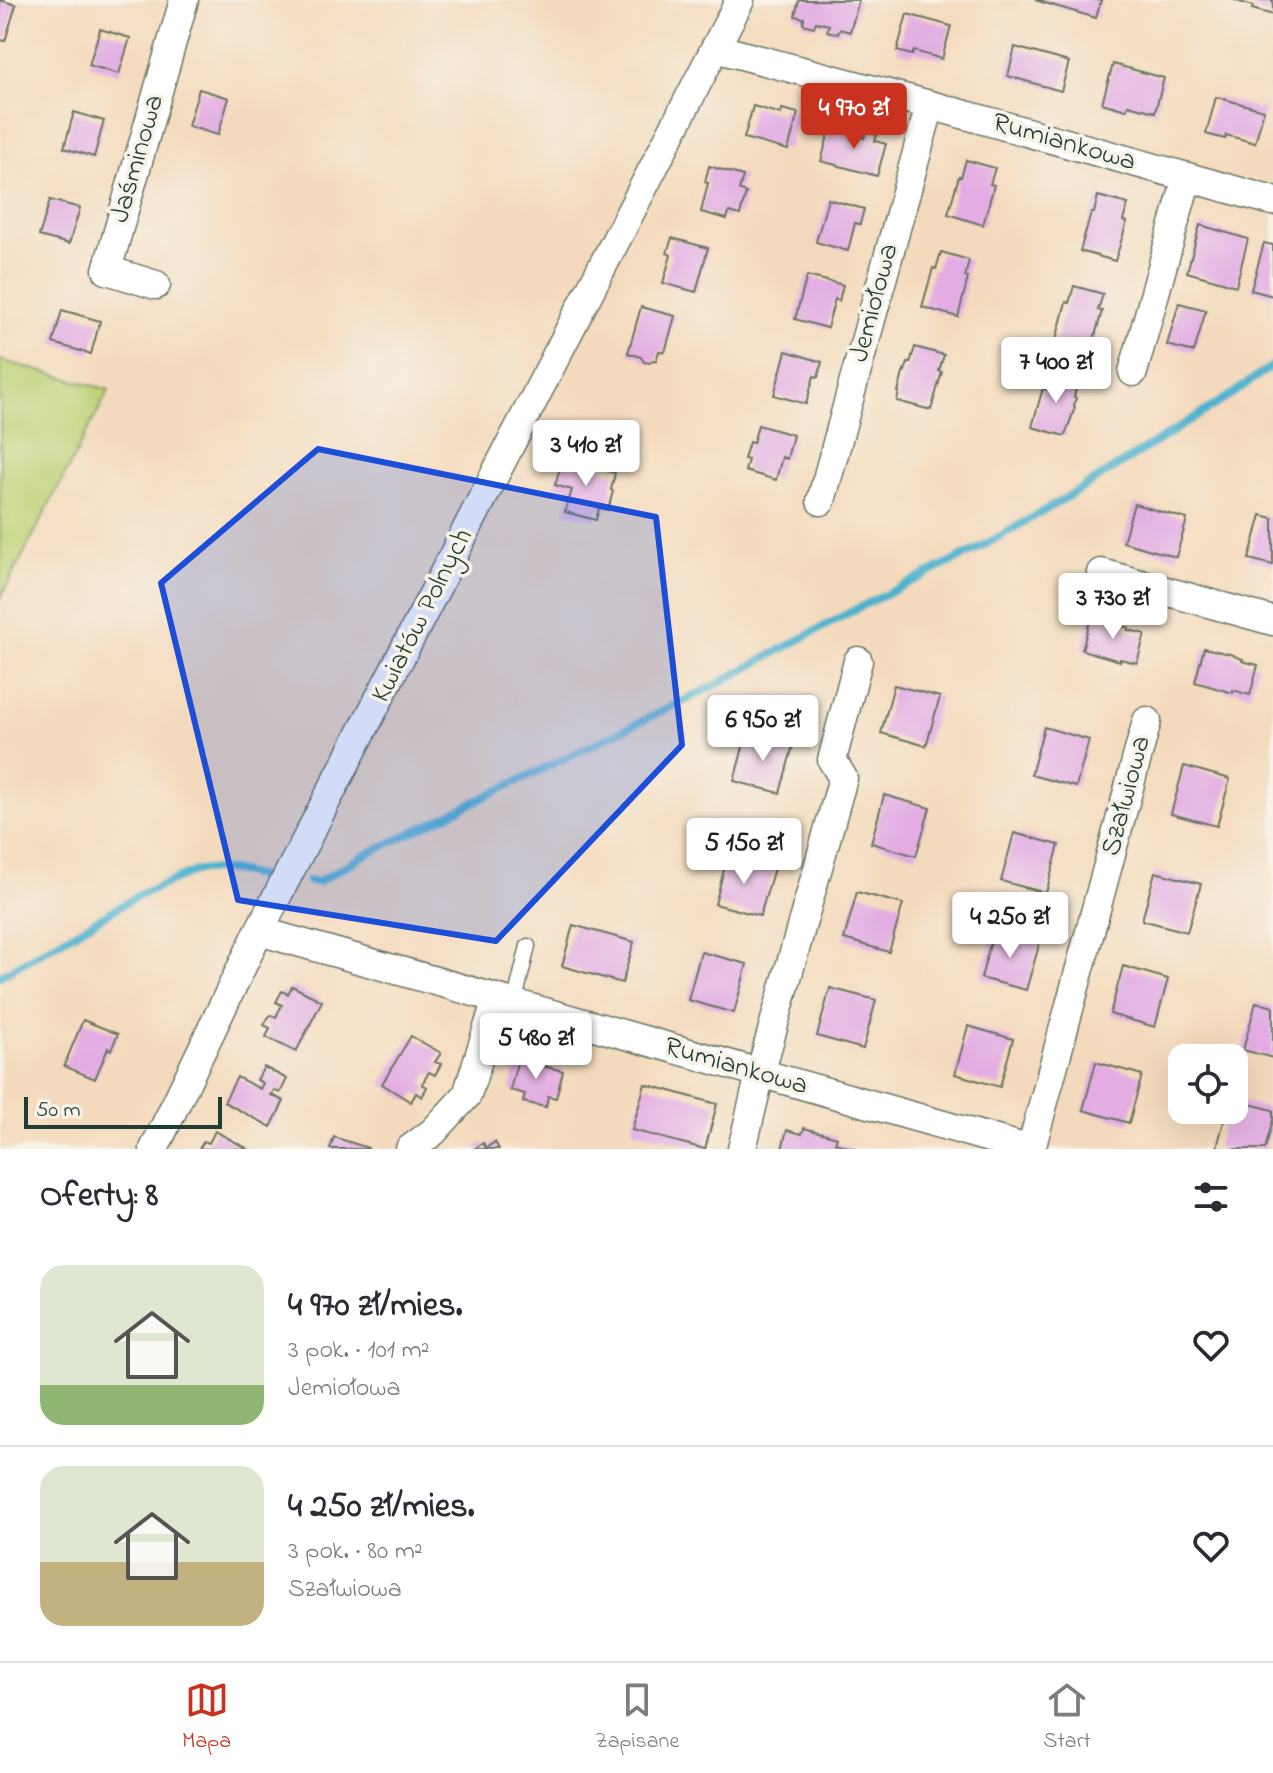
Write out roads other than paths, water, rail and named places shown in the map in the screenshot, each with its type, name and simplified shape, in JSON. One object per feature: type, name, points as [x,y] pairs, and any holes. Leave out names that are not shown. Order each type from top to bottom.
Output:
[{"type":"street","name":"Jaśminowa","points":[[156,285],[107,270],[184,0]]},
{"type":"street","name":"Kwiatów Polnych","points":[[154,1149],[259,931],[740,0]]},
{"type":"street","name":"Rumiankowa","points":[[715,48],[1273,201]]},
{"type":"street","name":"Jemiołowa","points":[[821,501],[930,105]]},
{"type":"street","points":[[1133,372],[1187,178]]},
{"type":"street","points":[[1101,573],[1273,621]]},
{"type":"street","points":[[742,1149],[843,778],[832,760],[858,661]]},
{"type":"street","name":"Szałwiowa","points":[[1020,1148],[1147,721]]},
{"type":"street","name":"Rumiankowa","points":[[259,931],[1020,1148]]},
{"type":"street","points":[[410,1149],[433,1132],[467,1095],[506,1001]]},
{"type":"lane","points":[[506,1001],[528,946]]},
{"type":"waterway","points":[[308,881],[318,882],[361,857],[712,687],[856,609],[976,550],[1081,489],[1231,395],[1273,365]]},
{"type":"waterway","points":[[0,976],[141,894],[198,870],[230,870],[267,878]]}]
